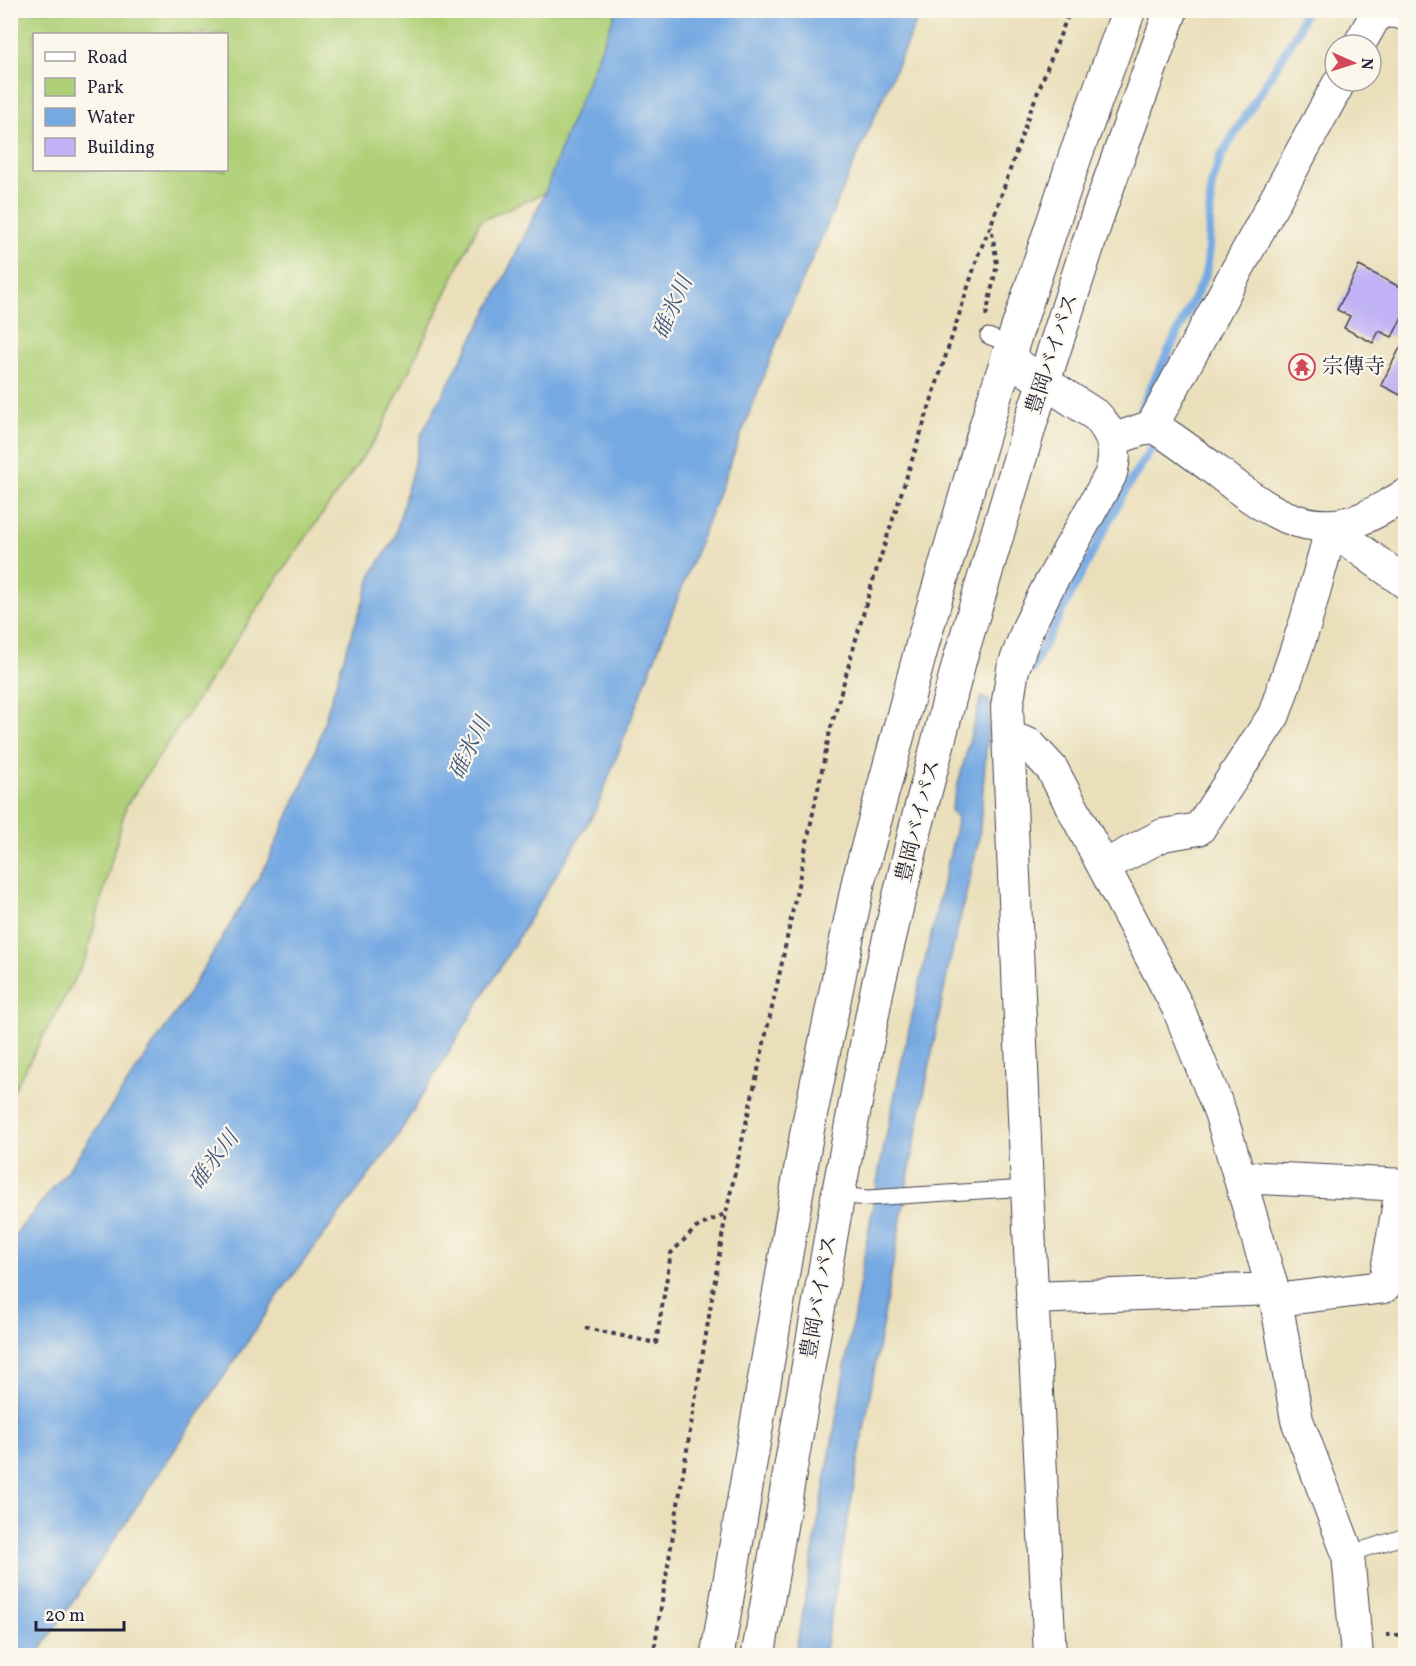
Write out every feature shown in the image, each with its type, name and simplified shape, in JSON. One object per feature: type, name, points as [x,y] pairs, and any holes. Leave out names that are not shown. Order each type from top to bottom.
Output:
[{"type":"highway","name":"豊岡バイパス","points":[[717,1656],[807,1132],[860,879],[1002,346],[1129,10]]},
{"type":"highway","name":"豊岡バイパス","points":[[758,1656],[853,1196],[877,990],[916,827],[960,659],[1044,382],[1099,212],[1171,10]]},
{"type":"street","points":[[1366,33],[1378,11],[1398,12],[1406,15]]},
{"type":"street","points":[[1112,440],[1152,426],[1333,93]]},
{"type":"street","points":[[1002,346],[1044,382],[1097,416],[1106,426],[1115,451],[1110,476],[1028,628],[1013,669],[1007,707],[1050,1656]]},
{"type":"street","points":[[1152,426],[1175,440],[1257,503],[1279,515],[1299,522],[1332,526],[1360,519],[1406,495]]},
{"type":"street","points":[[1332,526],[1340,536],[1406,583]]},
{"type":"street","points":[[1104,866],[1163,835],[1199,829],[1274,715],[1306,621],[1332,526]]},
{"type":"street","points":[[1009,737],[1030,745],[1052,770],[1178,1008],[1220,1112],[1274,1294],[1297,1420],[1348,1554],[1357,1656]]},
{"type":"street","points":[[1032,1298],[1274,1294],[1384,1287],[1404,1185],[1239,1177]]},
{"type":"lane","points":[[853,1196],[912,1196],[1027,1188]]},
{"type":"lane","points":[[1348,1554],[1406,1536]]},
{"type":"path","points":[[653,1656],[726,1213],[782,967],[830,731],[870,590],[975,264],[1070,10]]},
{"type":"path","points":[[10,192],[10,300]]},
{"type":"path","points":[[991,225],[997,264],[984,325],[1002,346]]},
{"type":"path","points":[[585,1328],[656,1342],[671,1253],[696,1228],[726,1213]]},
{"type":"green space","points":[[11,11],[620,11],[545,193],[480,221],[380,432],[279,576],[126,806],[86,958],[11,1095]]},
{"type":"water","name":"碓氷川","points":[[618,10],[921,11],[787,316],[596,810],[392,1145],[282,1290],[37,1655],[11,1655],[11,1240],[71,1166],[185,999],[265,867],[311,765],[344,657],[374,570],[394,540],[422,433],[497,293],[545,193],[565,137]]},
{"type":"water","points":[[981,697],[990,701],[979,839],[948,969],[910,1168],[824,1655],[795,1656],[879,1171],[904,1051],[955,832],[957,818],[951,810]]},
{"type":"building","points":[[1359,266],[1406,290],[1406,310],[1392,337],[1379,331],[1373,343],[1344,328],[1350,316],[1337,310]]},
{"type":"building","points":[[1406,336],[1406,398],[1381,385]]},
{"type":"waterway","points":[[1141,408],[1205,276],[1208,260],[1211,186],[1221,156],[1298,31],[1305,10]]},
{"type":"waterway","points":[[1031,670],[1125,490],[1155,443]]},
{"type":"place","name":"宗傳寺","points":[[1302,367]]}]
